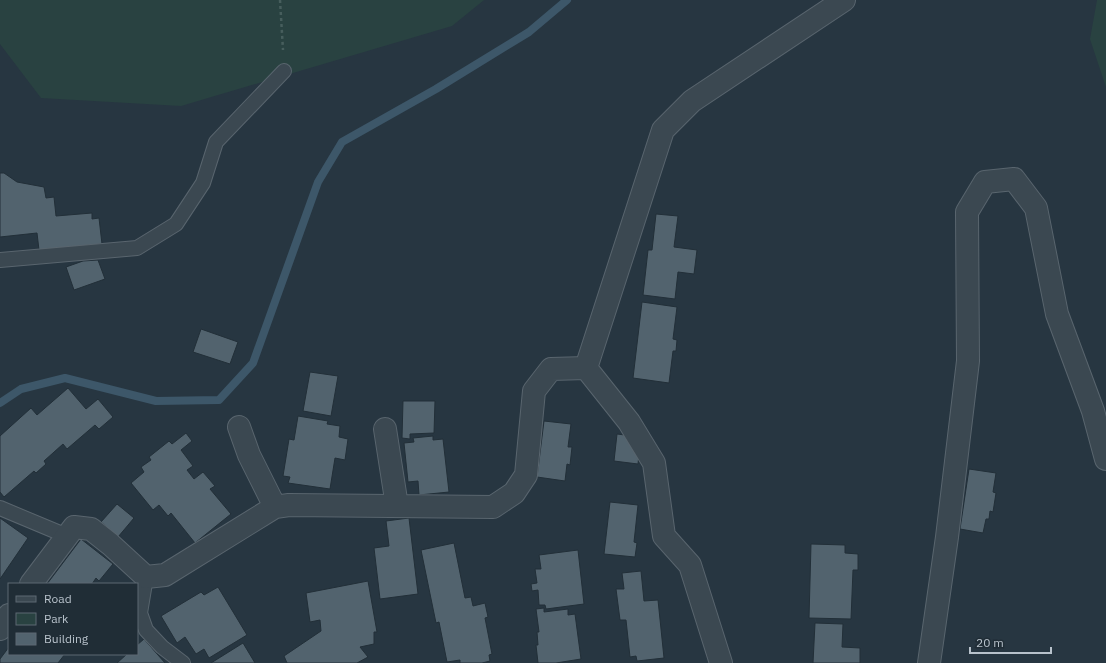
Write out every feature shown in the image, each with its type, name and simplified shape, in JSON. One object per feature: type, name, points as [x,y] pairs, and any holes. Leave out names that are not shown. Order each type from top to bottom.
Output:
[{"type":"street","points":[[586,368],[663,130],[692,101],[844,0]]},
{"type":"street","points":[[929,663],[948,537],[968,361],[968,212],[985,182],[1014,179],[1036,208],[1057,314],[1093,411],[1106,459]]},
{"type":"street","points":[[32,583],[74,527],[91,529],[146,577],[165,575],[275,507],[289,505],[493,506],[514,493],[526,475],[534,391],[551,369],[586,368]]},
{"type":"street","points":[[586,368],[629,422],[654,463],[664,536],[690,565],[721,663]]},
{"type":"street","points":[[239,427],[250,455],[275,507]]},
{"type":"street","points":[[385,429],[397,506]]},
{"type":"street","points":[[0,629],[8,617]]},
{"type":"lane","points":[[0,260],[137,248],[176,224],[203,183],[216,142],[284,71]]},
{"type":"lane","points":[[0,508],[67,536]]},
{"type":"lane","points":[[146,577],[140,613],[146,630],[162,647],[183,663]]},
{"type":"path","points":[[280,0],[284,71]]},
{"type":"green space","points":[[0,0],[484,0],[452,26],[181,106],[41,98],[0,44]]},
{"type":"green space","points":[[1097,0],[1106,0],[1106,87],[1090,39]]},
{"type":"building","points":[[0,173],[4,173],[17,182],[44,187],[46,198],[54,197],[56,216],[92,213],[92,219],[99,218],[102,244],[39,250],[37,233],[0,237]]},
{"type":"building","points":[[656,214],[678,216],[674,247],[697,250],[694,274],[678,272],[675,299],[643,295],[648,250],[652,250]]},
{"type":"building","points":[[98,260],[105,279],[74,290],[66,267],[83,261]]},
{"type":"building","points":[[642,302],[677,307],[673,339],[677,340],[676,351],[673,351],[669,383],[633,378]]},
{"type":"building","points":[[201,329],[238,342],[230,364],[193,352]]},
{"type":"building","points":[[310,372],[338,376],[331,416],[303,411]]},
{"type":"building","points":[[68,388],[86,409],[98,399],[113,417],[99,429],[95,425],[67,449],[63,444],[44,461],[46,464],[36,473],[34,471],[4,497],[0,492],[0,436],[31,408],[37,415]]},
{"type":"building","points":[[403,401],[435,401],[434,433],[410,434],[410,439],[402,438]]},
{"type":"building","points":[[298,416],[328,421],[327,424],[340,426],[339,437],[348,439],[345,460],[335,458],[330,489],[288,483],[290,477],[283,476],[289,439],[294,440]]},
{"type":"building","points":[[544,421],[571,424],[568,447],[572,447],[570,465],[567,464],[565,481],[537,477]]},
{"type":"building","points":[[186,433],[192,441],[181,450],[193,466],[187,470],[194,479],[203,472],[215,486],[210,489],[231,514],[195,543],[171,513],[168,516],[159,505],[153,510],[131,483],[144,472],[141,467],[151,460],[149,457],[169,441],[172,444]]},
{"type":"building","points":[[617,434],[625,435],[639,454],[638,464],[614,461]]},
{"type":"building","points":[[433,436],[433,440],[443,439],[449,492],[419,495],[418,481],[408,482],[404,443],[414,442],[413,438]]},
{"type":"building","points":[[969,469],[996,473],[993,492],[996,493],[993,512],[990,511],[989,519],[986,519],[983,533],[960,529]]},
{"type":"building","points":[[610,502],[638,505],[634,542],[637,543],[635,557],[604,554]]},
{"type":"building","points":[[117,504],[134,518],[118,537],[101,522]]},
{"type":"building","points":[[0,518],[28,538],[0,579]]},
{"type":"building","points":[[409,518],[418,594],[380,599],[374,548],[389,546],[386,521]]},
{"type":"building","points":[[81,539],[113,564],[99,581],[96,578],[93,583],[48,583]]},
{"type":"building","points":[[454,543],[465,598],[471,597],[473,606],[485,603],[488,617],[485,618],[492,654],[489,655],[490,661],[482,663],[460,663],[460,660],[447,662],[439,622],[436,623],[421,550]]},
{"type":"building","points":[[811,544],[845,545],[845,553],[858,554],[858,570],[853,570],[851,619],[809,618]]},
{"type":"building","points":[[578,550],[584,604],[546,609],[545,605],[539,605],[538,590],[532,591],[531,584],[537,583],[535,569],[541,569],[539,555]]},
{"type":"building","points":[[641,571],[644,601],[658,600],[664,658],[637,661],[636,656],[630,657],[626,620],[620,620],[616,589],[624,589],[622,573]]},
{"type":"building","points":[[368,581],[377,632],[374,632],[374,644],[360,647],[368,657],[357,663],[287,663],[284,656],[321,631],[320,620],[310,622],[306,593]]},
{"type":"building","points":[[218,587],[247,635],[209,658],[204,649],[196,654],[185,637],[177,643],[161,616],[201,592],[204,595]]},
{"type":"building","points":[[544,608],[544,612],[568,609],[568,615],[575,614],[581,659],[556,663],[538,663],[536,645],[538,645],[537,632],[539,632],[536,609]]},
{"type":"building","points":[[815,623],[843,624],[842,647],[860,648],[860,663],[813,663]]},
{"type":"building","points":[[144,639],[165,663],[117,663],[126,655],[138,655],[138,644]]},
{"type":"building","points":[[243,643],[255,663],[211,663]]},
{"type":"building","points":[[8,648],[8,655],[64,655],[58,663],[0,663],[0,659]]},
{"type":"waterway","points":[[0,403],[21,389],[65,378],[156,401],[219,400],[253,363],[318,182],[342,142],[436,89],[529,32],[567,0]]}]
